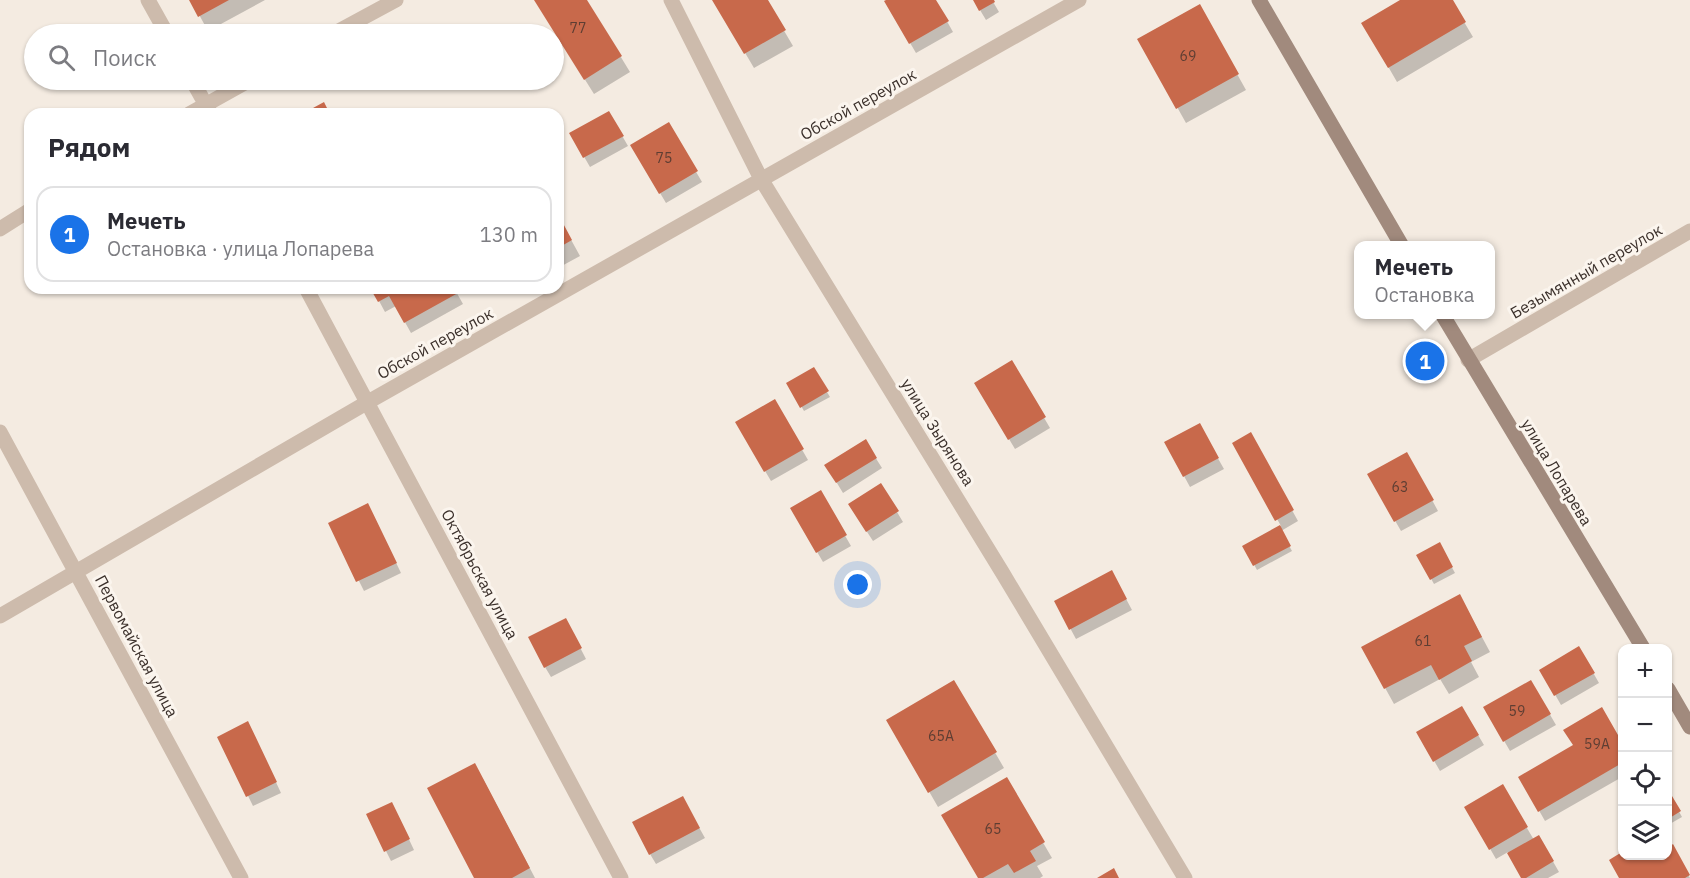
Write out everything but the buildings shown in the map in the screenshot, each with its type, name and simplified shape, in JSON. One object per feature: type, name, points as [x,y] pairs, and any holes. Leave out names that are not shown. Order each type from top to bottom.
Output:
[{"type":"main road","points":[[1259,0],[1399,241]]},
{"type":"main road","name":"улица Лопарева","points":[[1444,319],[1641,644]]},
{"type":"main road","points":[[1672,697],[1690,727]]},
{"type":"street","points":[[148,0],[161,24]]},
{"type":"street","points":[[352,24],[396,0]]},
{"type":"street","name":"улица Зырянова","points":[[671,0],[762,179],[1002,572],[1185,878]]},
{"type":"street","name":"Обской переулок","points":[[564,291],[1079,0]]},
{"type":"street","points":[[198,90],[207,108]]},
{"type":"street","points":[[209,108],[236,90]]},
{"type":"street","points":[[0,229],[24,214]]},
{"type":"street","name":"Безымянный переулок","points":[[1468,360],[1690,231]]},
{"type":"street","name":"Октябрьская улица","points":[[309,294],[621,878]]},
{"type":"street","name":"Обской переулок","points":[[0,616],[559,294]]},
{"type":"street","name":"Первомайская улица","points":[[0,432],[241,878]]},
{"type":"place","name":"Мечеть","points":[[1425,361]]}]
